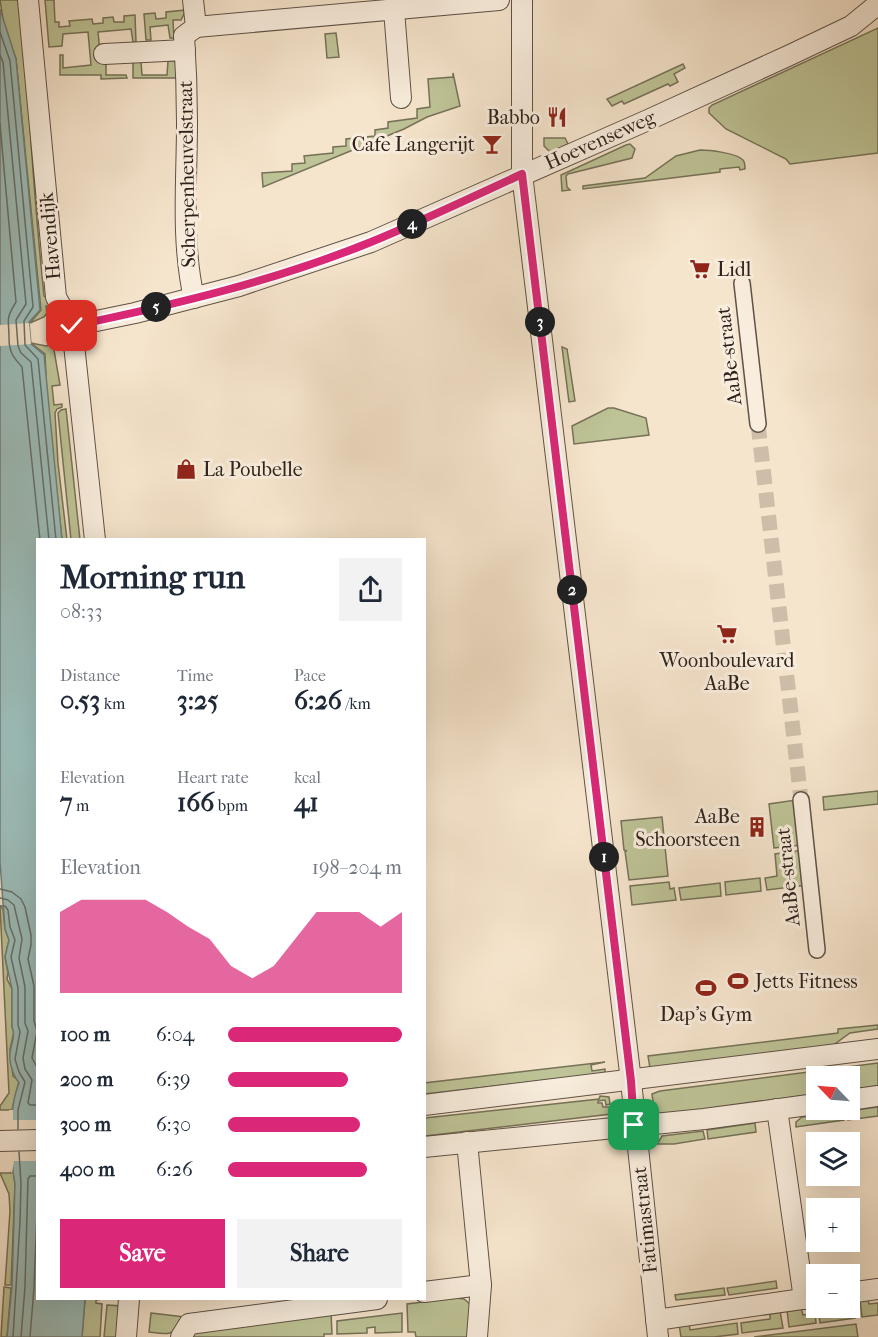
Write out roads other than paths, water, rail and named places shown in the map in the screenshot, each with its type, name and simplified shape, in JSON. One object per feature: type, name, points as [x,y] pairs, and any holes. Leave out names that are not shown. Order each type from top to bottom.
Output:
[{"type":"street","name":"Havendijk","points":[[28,0],[56,297],[72,326],[94,538]]},
{"type":"street","points":[[193,0],[196,27],[394,10],[426,3],[498,0]]},
{"type":"street","name":"Fatimastraat","points":[[522,0],[522,174],[631,1081],[657,1328]]},
{"type":"street","name":"Hoevenseweg","points":[[72,326],[239,286],[371,242],[648,120],[851,26],[878,4]]},
{"type":"street","points":[[394,10],[402,98]]},
{"type":"street","name":"Scherpenheuvelstraat","points":[[194,298],[188,273],[184,36],[196,27]]},
{"type":"street","points":[[104,54],[185,50]]},
{"type":"street","name":"AaBe-straat","points":[[741,283],[758,424]]},
{"type":"street","name":"AaBe-straat","points":[[801,800],[817,950]]},
{"type":"street","points":[[426,1105],[878,1049]]},
{"type":"street","points":[[860,1098],[878,1096]]},
{"type":"street","points":[[426,1147],[704,1119],[806,1105]]},
{"type":"street","points":[[777,1109],[806,1275]]},
{"type":"street","points":[[0,1141],[36,1140]]},
{"type":"street","points":[[466,1142],[481,1285],[477,1337]]},
{"type":"street","points":[[426,1293],[481,1285]]},
{"type":"street","points":[[860,1292],[878,1290]]},
{"type":"street","points":[[657,1328],[806,1299]]},
{"type":"street","points":[[129,1300],[129,1337]]},
{"type":"street","points":[[181,1337],[189,1324],[369,1300]]},
{"type":"water","points":[[0,9],[16,59],[40,310],[29,322],[31,344],[44,355],[62,538],[36,538],[36,1300],[85,1300],[82,1337],[7,1337],[12,1286],[15,1184],[11,1147],[12,1119],[15,1094],[19,1083],[13,1073],[10,1060],[14,1035],[12,989],[5,957],[9,940],[5,929],[0,862]]},
{"type":"tunnel","points":[[758,424],[801,800]]},
{"type":"place","name":"Babbo","points":[[557,117]]},
{"type":"place","name":"Cafe Langerijt","points":[[492,144]]},
{"type":"place","name":"Lidl","points":[[700,269]]},
{"type":"place","name":"La Poubelle","points":[[186,469]]},
{"type":"place","name":"Woonboulevard AaBe","points":[[727,634]]},
{"type":"place","name":"AaBe Schoorsteen","points":[[757,827]]},
{"type":"place","name":"Jetts Fitness","points":[[738,981]]},
{"type":"place","name":"Dap's Gym","points":[[706,988]]}]
